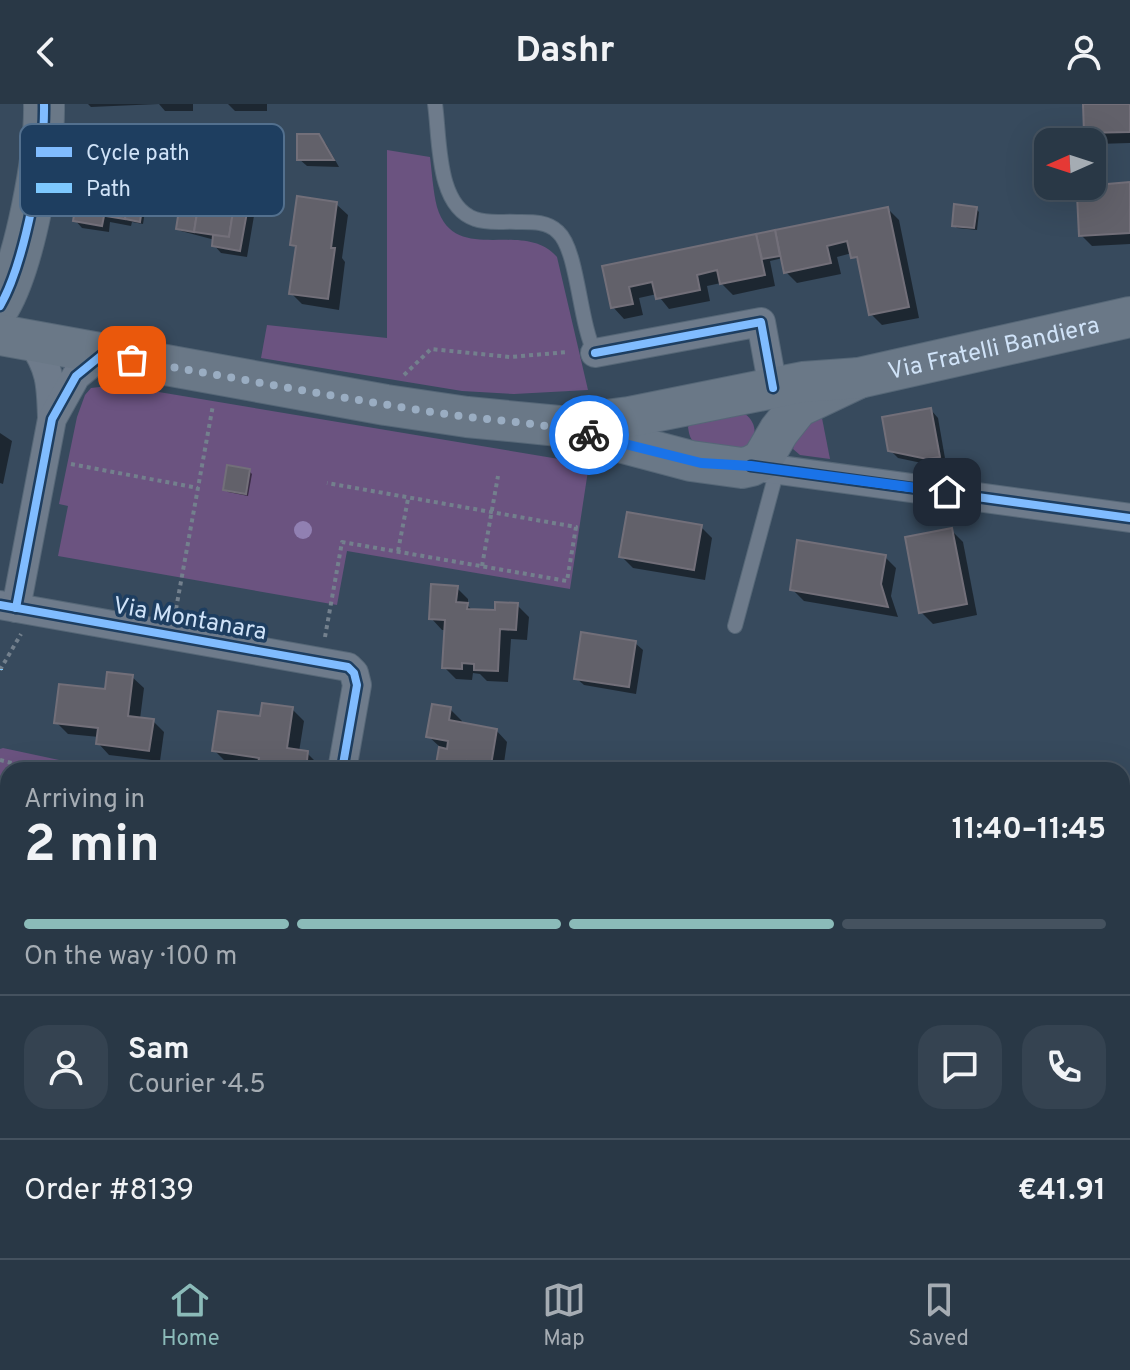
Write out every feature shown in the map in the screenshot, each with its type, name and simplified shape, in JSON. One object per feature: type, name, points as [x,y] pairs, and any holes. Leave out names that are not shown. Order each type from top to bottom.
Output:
[{"type":"main road","points":[[16,338],[28,216]]},
{"type":"main road","points":[[0,306],[27,223]]},
{"type":"main road","name":"Via Fratelli Bandiera","points":[[559,426],[680,407],[803,382],[859,378],[1130,317]]},
{"type":"main road","name":"Via Fratelli Bandiera","points":[[16,338],[447,414],[559,426],[682,459],[742,468],[767,459],[790,415],[798,407],[859,378]]},
{"type":"main road","points":[[764,390],[770,409],[767,459]]},
{"type":"main road","points":[[680,407],[672,427],[682,459]]},
{"type":"street","points":[[584,353],[761,322],[764,390]]},
{"type":"street","points":[[16,338],[43,358],[49,374],[52,419],[19,608]]},
{"type":"street","points":[[52,419],[76,376],[103,354]]},
{"type":"street","points":[[767,459],[1130,518]]},
{"type":"street","name":"Via Montanara","points":[[19,608],[343,666],[354,673],[356,690],[343,762]]},
{"type":"lane","points":[[435,104],[444,176],[453,204],[465,215],[480,221],[537,222],[558,232],[569,248],[584,323],[584,353]]},
{"type":"lane","points":[[44,117],[130,124]]},
{"type":"lane","points":[[735,626],[767,459]]},
{"type":"path","points":[[401,378],[431,349],[510,357],[584,353]]},
{"type":"path","points":[[176,611],[219,375]]},
{"type":"path","points":[[45,460],[198,488]]},
{"type":"path","points":[[482,566],[498,476]]},
{"type":"path","points":[[325,637],[342,542],[567,581],[576,527],[327,483]]},
{"type":"path","points":[[398,552],[408,499]]},
{"type":"path","points":[[377,556],[379,548]]},
{"type":"path","points":[[0,670],[20,636],[19,608]]},
{"type":"shaded area","points":[[387,150],[430,157],[437,207],[446,225],[459,235],[474,239],[526,241],[543,246],[557,257],[588,390],[514,394],[462,391],[261,358],[267,325],[387,338]]},
{"type":"shaded area","points":[[117,385],[589,464],[570,589],[347,551],[337,605],[58,556],[68,506],[59,504],[77,417],[91,388]]},
{"type":"shaded area","points":[[821,413],[830,459],[800,455],[793,449],[797,436]]},
{"type":"shaded area","points":[[745,414],[755,432],[751,442],[741,448],[705,446],[694,442],[690,436],[688,427],[694,418]]},
{"type":"shaded area","points":[[3,748],[69,762],[0,762],[0,749]]},
{"type":"building","points":[[1083,104],[1130,104],[1130,132],[1106,133],[1106,128],[1084,128]]},
{"type":"building","points":[[297,134],[319,134],[334,160],[297,160]]},
{"type":"building","points":[[1130,182],[1130,233],[1079,236],[1077,200],[1106,200],[1106,184]]},
{"type":"building","points":[[297,196],[337,202],[328,299],[289,294],[296,246],[290,245]]},
{"type":"building","points":[[954,204],[977,207],[974,228],[952,226]]},
{"type":"building","points":[[888,207],[909,307],[869,315],[857,257],[851,258],[847,241],[827,246],[831,263],[784,273],[775,230]]},
{"type":"building","points":[[74,216],[104,216],[102,226],[73,221]]},
{"type":"building","points":[[125,216],[141,216],[140,222],[125,219]]},
{"type":"building","points":[[178,216],[197,216],[194,232],[176,229]]},
{"type":"building","points":[[197,216],[232,216],[229,237],[194,232]]},
{"type":"building","points":[[232,216],[246,216],[240,251],[212,246],[213,235],[229,237]]},
{"type":"building","points":[[775,230],[780,256],[762,259],[756,234]]},
{"type":"building","points":[[756,234],[765,275],[720,284],[717,270],[697,275],[700,290],[656,299],[652,282],[629,287],[633,304],[611,308],[602,266]]},
{"type":"building","points":[[931,408],[940,457],[927,459],[888,451],[882,417]]},
{"type":"building","points":[[227,465],[250,469],[246,494],[223,490]]},
{"type":"building","points":[[627,512],[702,525],[694,570],[619,557]]},
{"type":"building","points":[[952,528],[967,604],[919,613],[905,537]]},
{"type":"building","points":[[797,540],[886,555],[881,584],[888,607],[790,590]]},
{"type":"building","points":[[431,584],[458,586],[456,602],[468,603],[467,609],[495,610],[495,602],[518,603],[516,630],[500,629],[498,671],[474,670],[474,664],[462,663],[462,669],[442,668],[445,620],[429,619]]},
{"type":"building","points":[[581,632],[636,641],[629,687],[574,679]]},
{"type":"building","points":[[107,672],[133,675],[128,716],[154,719],[149,751],[96,744],[98,728],[54,723],[59,684],[105,689]]},
{"type":"building","points":[[262,703],[293,707],[287,748],[308,751],[307,762],[258,762],[259,758],[212,751],[218,711],[260,716]]},
{"type":"building","points":[[432,704],[451,707],[449,720],[497,729],[492,762],[436,762],[439,747],[447,749],[448,741],[426,737]]},
{"type":"cycle path","points":[[43,124],[44,104]]},
{"type":"cycle path","points":[[0,306],[18,263],[30,216]]},
{"type":"cycle path","points":[[595,353],[761,322],[773,388]]},
{"type":"cycle path","points":[[16,608],[52,419],[76,376],[103,354]]},
{"type":"cycle path","points":[[751,466],[1130,518]]},
{"type":"cycle path","points":[[0,605],[348,667],[354,673],[357,685],[343,762]]},
{"type":"way so far","points":[[132,360],[386,405],[559,426],[589,435]]},
{"type":"route","points":[[589,435],[701,463],[742,468],[751,466],[947,492]]}]
